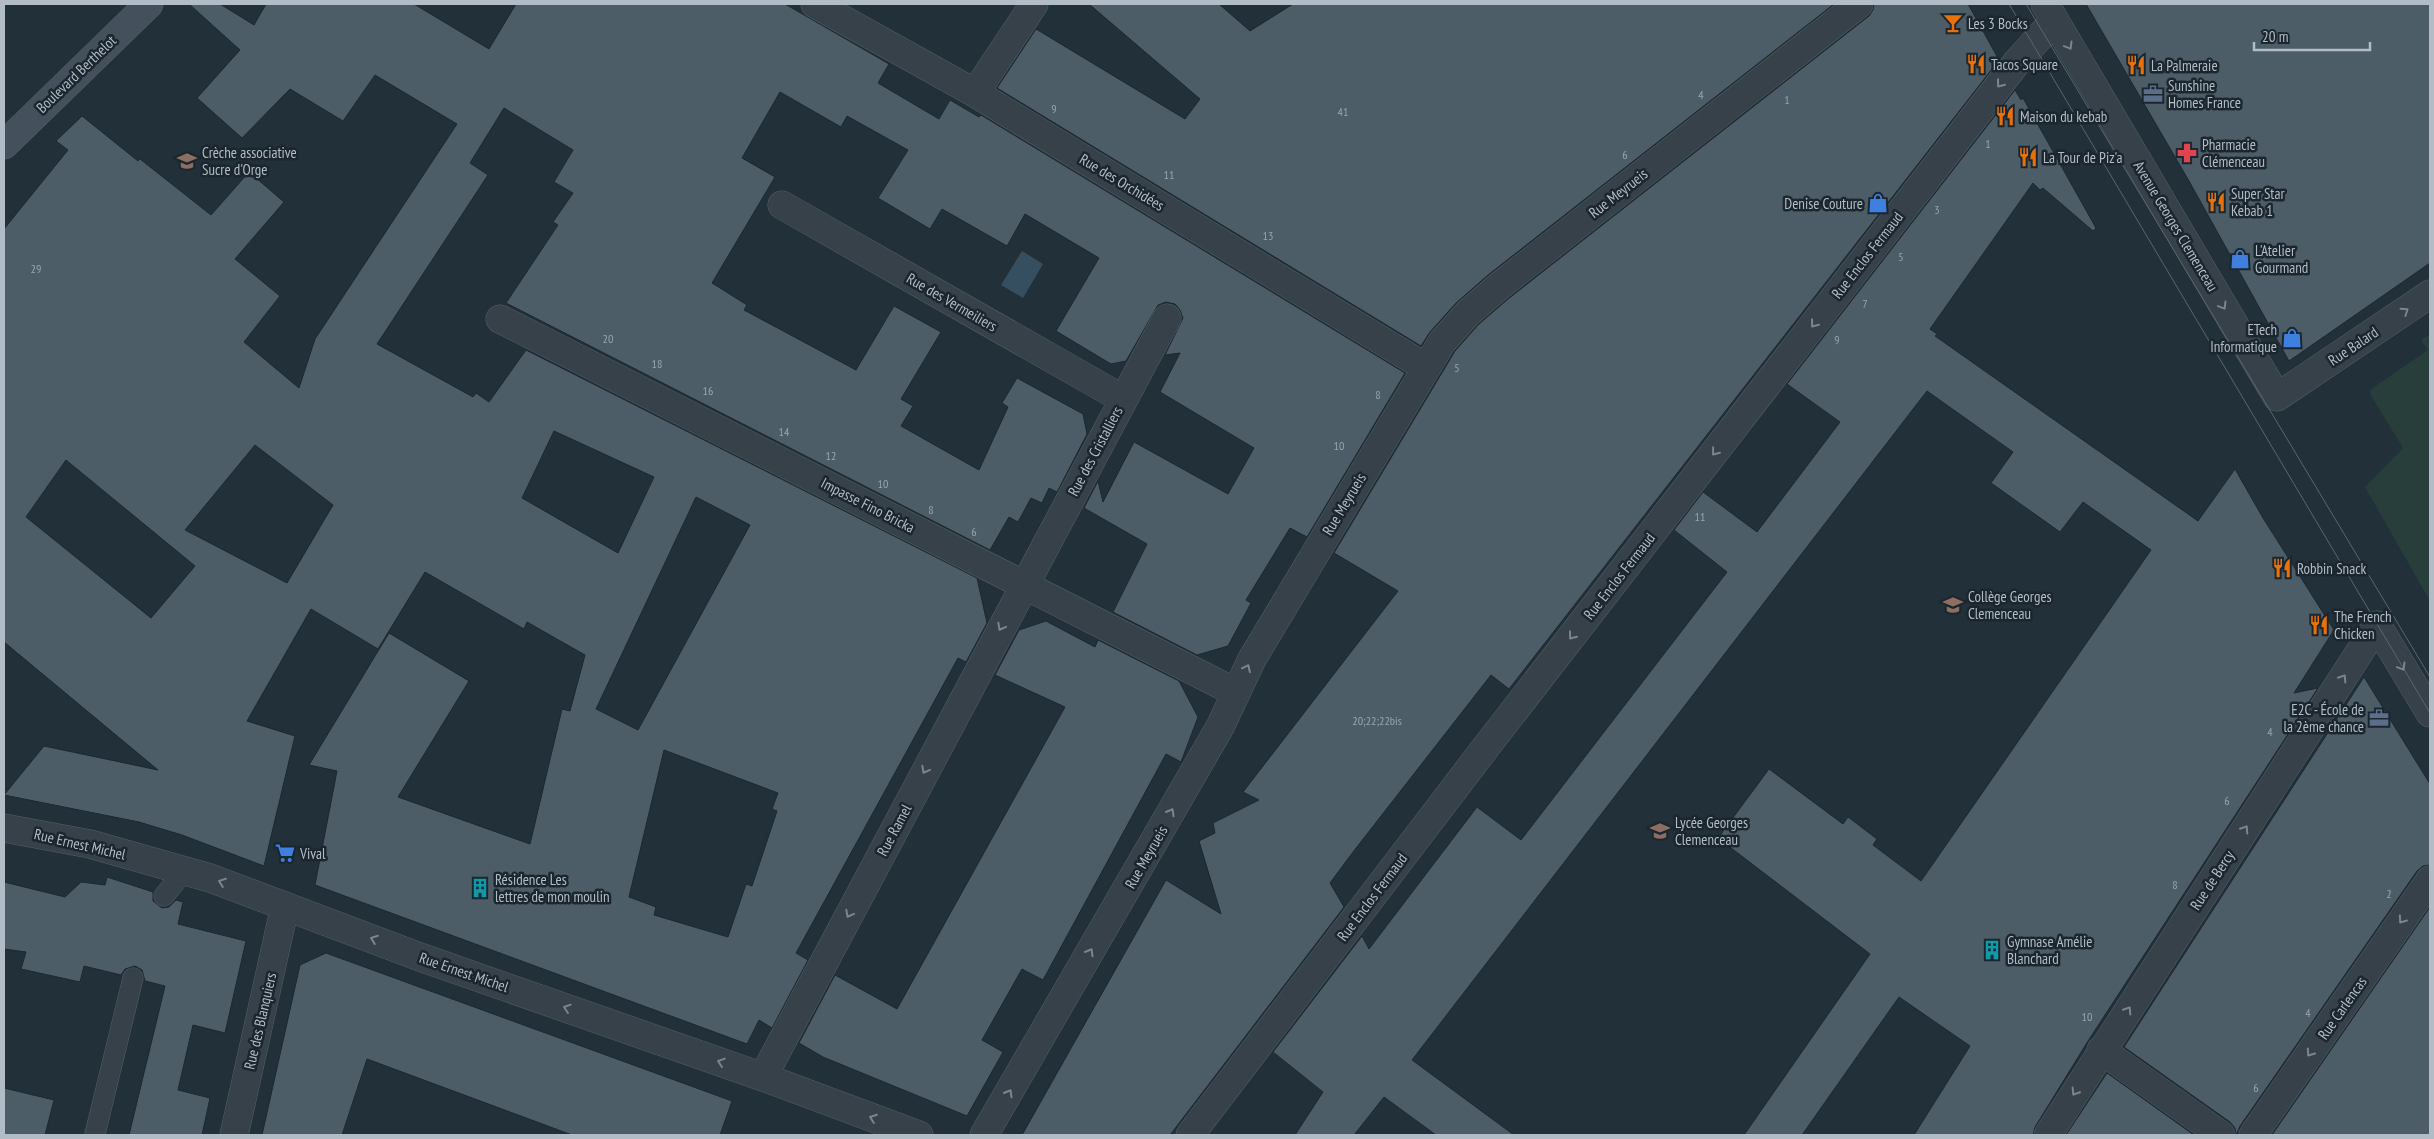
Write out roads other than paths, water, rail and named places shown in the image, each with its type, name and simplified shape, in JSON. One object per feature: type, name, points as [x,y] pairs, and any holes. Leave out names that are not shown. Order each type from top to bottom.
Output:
[{"type":"main road","name":"Boulevard Berthelot","points":[[4,144],[149,4]]},
{"type":"street","name":"Rue des Orchidées","points":[[815,4],[975,93],[1425,367]]},
{"type":"street","points":[[975,93],[1034,4]]},
{"type":"street","name":"Rue Meyrueis","points":[[984,1135],[1220,727],[1252,659],[1425,367],[1442,342],[1468,313],[1490,294],[1859,4]]},
{"type":"street","name":"Avenue Georges Clemenceau","points":[[2050,12],[2277,397]]},
{"type":"street","name":"Rue Enclos Fermaud","points":[[1190,1135],[1498,732],[2017,62],[2050,12]]},
{"type":"street","name":"Rue des Vermeiliers","points":[[782,205],[1123,400]]},
{"type":"street","name":"Rue Balard","points":[[2277,397],[2430,294]]},
{"type":"street","name":"Rue des Cristalliers","points":[[1024,584],[1167,318]]},
{"type":"street","name":"Impasse Fino Bricka","points":[[500,319],[1235,692]]},
{"type":"street","name":"Rue Ramel","points":[[763,1077],[1024,584]]},
{"type":"street","name":"Rue de Bercy","points":[[2048,1135],[2101,1050],[2377,625],[2430,713]]},
{"type":"street","name":"Rue Ernest Michel","points":[[4,828],[90,844],[210,878],[420,957],[763,1077],[919,1135]]},
{"type":"street","name":"Rue Carlencas","points":[[2253,1135],[2430,880]]},
{"type":"street","name":"Rue des Blanquiers","points":[[234,1135],[286,906]]},
{"type":"street","points":[[2101,1050],[2221,1135]]},
{"type":"lane","points":[[164,896],[184,871]]},
{"type":"lane","points":[[95,1134],[133,978]]},
{"type":"water","points":[[1022,251],[1043,264],[1023,298],[1001,285]]},
{"type":"tram line","points":[[2009,4],[2430,713]]},
{"type":"tram line","points":[[2026,4],[2430,677]]},
{"type":"place","name":"Les 3 Bocks","points":[[1953,23]]},
{"type":"place","name":"Tacos Square","points":[[1976,64]]},
{"type":"place","name":"La Palmeraie","points":[[2136,65]]},
{"type":"place","name":"Sunshine Homes France","points":[[2153,94]]},
{"type":"place","name":"Maison du kebab","points":[[2005,116]]},
{"type":"place","name":"Pharmacie Clémenceau","points":[[2187,153]]},
{"type":"place","name":"La Tour de Piz'a","points":[[2028,157]]},
{"type":"place","name":"Crèche associative Sucre d'Orge","points":[[187,161]]},
{"type":"place","name":"Super Star Kebab 1","points":[[2216,202]]},
{"type":"place","name":"Denise Couture","points":[[1878,203]]},
{"type":"place","name":"L'Atelier Gourmand","points":[[2240,259]]},
{"type":"place","name":"ETech Informatique","points":[[2292,338]]},
{"type":"place","name":"Robbin Snack","points":[[2282,568]]},
{"type":"place","name":"Collège Georges Clemenceau","points":[[1953,605]]},
{"type":"place","name":"The French Chicken","points":[[2319,625]]},
{"type":"place","name":"E2C - École de la 2ème chance","points":[[2379,718]]},
{"type":"place","name":"Lycée Georges Clemenceau","points":[[1660,831]]},
{"type":"place","name":"Vival","points":[[285,853]]},
{"type":"place","name":"Résidence Les lettres de mon moulin","points":[[480,888]]},
{"type":"place","name":"Gymnase Amélie Blanchard","points":[[1992,950]]}]
